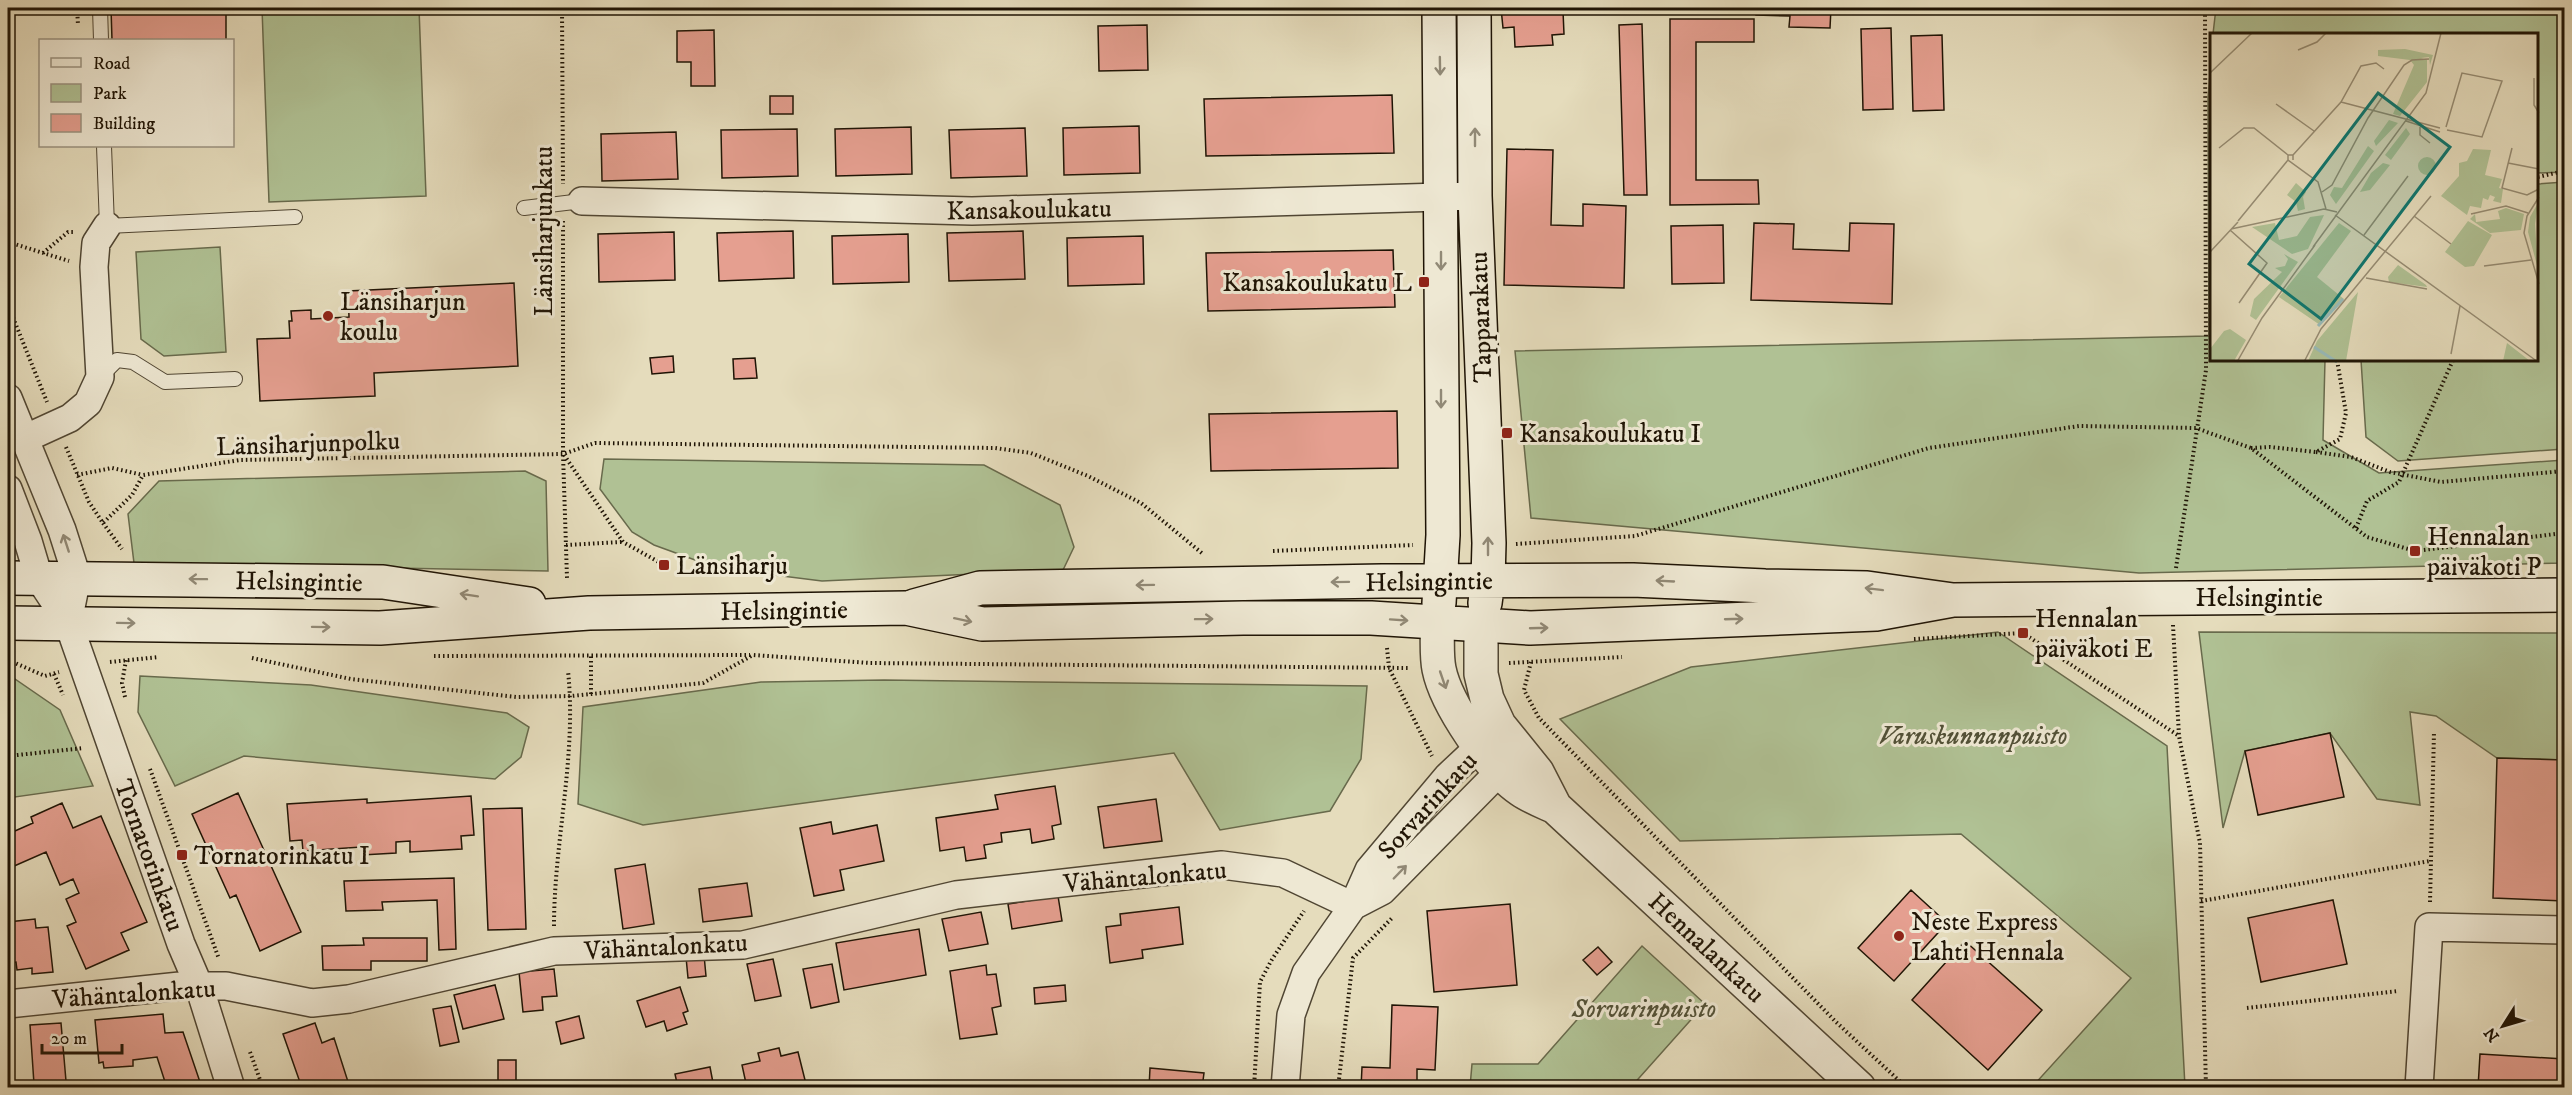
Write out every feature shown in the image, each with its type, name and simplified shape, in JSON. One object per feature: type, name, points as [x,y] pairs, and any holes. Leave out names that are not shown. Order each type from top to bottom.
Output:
[{"type":"main road","name":"Tapparakatu","points":[[1439,8],[1443,545],[1441,581]]},
{"type":"main road","name":"Tapparakatu","points":[[1474,8],[1475,196],[1489,543],[1488,580],[1481,625]]},
{"type":"main road","name":"Helsingintie","points":[[23,578],[383,582],[589,613]]},
{"type":"main road","name":"Helsingintie","points":[[906,608],[980,588],[1488,580],[1633,580],[1867,588],[1953,600],[2565,595]]},
{"type":"main road","name":"Hennalankatu","points":[[1441,581],[1437,622],[1438,668],[1450,701],[1497,752],[1537,772],[1555,807],[1859,1088]]},
{"type":"main road","name":"Helsingintie","points":[[8,623],[68,622],[380,628],[589,613],[906,608],[982,624],[1243,618],[1371,618],[1530,628],[1876,614],[1953,600]]},
{"type":"main road","name":"Hennalankatu","points":[[1481,625],[1481,665],[1487,699],[1499,725],[1497,752]]},
{"type":"street","name":"Kansakoulukatu","points":[[572,202],[972,211],[1475,196]]},
{"type":"street","points":[[24,439],[70,418],[88,403],[100,377],[94,267],[96,243],[106,226]]},
{"type":"street","points":[[8,398],[62,530],[77,577],[68,622]]},
{"type":"street","points":[[8,489],[28,541],[23,578],[68,622]]},
{"type":"street","name":"Tornatorinkatu","points":[[68,622],[199,986],[231,1088]]},
{"type":"street","name":"Sorvarinkatu","points":[[1285,1088],[1291,1015],[1306,973],[1353,906],[1369,870],[1448,776],[1497,752]]},
{"type":"street","name":"Sorvarinkatu","points":[[1353,906],[1382,891],[1497,752]]},
{"type":"street","name":"Vähäntalonkatu","points":[[8,1004],[180,986],[226,986],[312,1003],[349,999],[554,951],[742,945],[956,895],[1222,865],[1283,873],[1353,906]]},
{"type":"street","points":[[2419,1088],[2429,927],[2565,930]]},
{"type":"lane","points":[[100,8],[101,39]]},
{"type":"lane","points":[[104,147],[106,226],[296,217]]},
{"type":"lane","points":[[524,208],[572,202]]},
{"type":"lane","points":[[100,377],[117,360],[133,362],[165,382],[235,379]]},
{"type":"path","name":"Länsiharjunkatu","points":[[562,8],[572,202],[563,454],[567,578]]},
{"type":"path","points":[[2176,569],[2206,370],[2205,8]]},
{"type":"path","points":[[2539,177],[2565,171]]},
{"type":"path","points":[[2205,172],[2210,173]]},
{"type":"path","points":[[43,253],[68,232],[80,231]]},
{"type":"path","points":[[8,242],[78,264]]},
{"type":"path","points":[[2316,452],[2340,439],[2346,413],[2337,362]]},
{"type":"path","points":[[2356,528],[2367,501],[2398,482],[2452,362]]},
{"type":"path","points":[[1489,543],[1525,545],[1635,536],[1929,448],[2079,426],[2196,428],[2251,448],[2367,537],[2415,551],[2565,533]]},
{"type":"path","name":"Länsiharjunpolku","points":[[143,475],[240,460],[563,454],[595,443],[995,448],[1031,453],[1088,476],[1141,503],[1203,554],[1214,554]]},
{"type":"path","points":[[2251,448],[2270,447],[2351,457],[2402,475],[2441,482],[2565,471]]},
{"type":"path","points":[[563,454],[623,542],[664,565]]},
{"type":"path","points":[[77,476],[112,468],[143,475],[132,495],[103,523]]},
{"type":"path","points":[[89,502],[127,556],[129,578]]},
{"type":"path","points":[[566,545],[623,542]]},
{"type":"path","points":[[1268,551],[1379,545],[1443,545]]},
{"type":"path","points":[[126,703],[122,683],[126,660],[127,623]]},
{"type":"path","points":[[2173,625],[2179,736],[2200,843],[2205,1088]]},
{"type":"path","points":[[1530,628],[1532,662],[1524,690],[1539,718],[1827,1013],[1907,1088]]},
{"type":"path","points":[[1903,640],[2023,633],[2179,736]]},
{"type":"path","points":[[425,656],[753,655],[870,663],[1438,668]]},
{"type":"path","points":[[271,657],[247,657],[351,679],[516,697],[571,696],[703,683],[753,655]]},
{"type":"path","points":[[8,660],[45,676],[82,665],[166,656]]},
{"type":"path","points":[[591,656],[591,693]]},
{"type":"path","points":[[1481,665],[1627,656]]},
{"type":"path","points":[[1389,668],[1430,753],[1448,776]]},
{"type":"path","points":[[554,951],[554,884],[567,774],[571,696],[568,671]]},
{"type":"path","points":[[2429,927],[2433,732]]},
{"type":"path","points":[[8,756],[85,748]]},
{"type":"path","points":[[150,768],[212,934],[226,986]]},
{"type":"path","points":[[2201,901],[2430,861]]},
{"type":"path","points":[[1338,1088],[1353,958],[1394,916]]},
{"type":"path","points":[[2247,1008],[2426,988]]},
{"type":"path","points":[[248,1047],[263,1088]]},
{"type":"green space","points":[[262,8],[419,8],[426,196],[269,202]]},
{"type":"green space","points":[[2216,8],[2564,8],[2564,172],[2539,173],[2539,33],[2213,33]]},
{"type":"green space","points":[[2210,74],[2210,362],[2325,362],[2323,440],[2379,473],[2564,460],[2564,563],[2139,573],[1531,518],[1515,351],[2209,336],[2208,98]]},
{"type":"green space","points":[[2564,182],[2564,449],[2398,461],[2366,437],[2361,362],[2539,362],[2539,184]]},
{"type":"green space","points":[[220,247],[226,352],[164,356],[141,339],[136,252]]},
{"type":"green space","points":[[604,459],[984,465],[1060,505],[1074,547],[1063,570],[822,581],[717,568],[654,545],[632,532],[600,489]]},
{"type":"green space","points":[[525,471],[546,481],[548,571],[134,563],[128,514],[159,481]]},
{"type":"green space","name":"Varuskunnanpuisto","points":[[1998,632],[2167,746],[2185,1087],[2032,1087],[2131,978],[1961,834],[1680,841],[1560,719],[1691,667]]},
{"type":"green space","points":[[2199,632],[2564,633],[2564,760],[2497,758],[2436,716],[2410,712],[2420,805],[2377,799],[2330,733],[2245,751],[2223,828]]},
{"type":"green space","points":[[140,676],[311,685],[507,713],[529,727],[521,757],[495,779],[244,756],[175,786],[138,712]]},
{"type":"green space","points":[[8,677],[12,677],[60,710],[93,786],[8,798]]},
{"type":"green space","points":[[884,680],[1367,686],[1361,759],[1330,811],[1220,830],[1174,753],[643,825],[578,804],[583,707],[761,682]]},
{"type":"green space","name":"Sorvarinpuisto","points":[[1642,946],[1705,1004],[1631,1087],[1470,1087],[1472,1064],[1538,1064]]},
{"type":"building","points":[[111,8],[226,8],[226,39],[112,39]]},
{"type":"building","points":[[1501,8],[1550,8],[1550,12],[1563,11],[1564,34],[1552,35],[1553,45],[1515,47],[1514,27],[1503,28]]},
{"type":"building","points":[[1756,8],[1831,8],[1830,28],[1789,27],[1790,16],[1756,15]]},
{"type":"building","points":[[1670,19],[1754,19],[1754,42],[1696,42],[1696,180],[1758,180],[1759,204],[1670,205]]},
{"type":"building","points":[[1642,24],[1647,195],[1624,195],[1619,25]]},
{"type":"building","points":[[1147,25],[1148,70],[1099,71],[1098,26]]},
{"type":"building","points":[[1891,28],[1893,109],[1863,110],[1861,29]]},
{"type":"building","points":[[714,30],[715,86],[691,86],[691,62],[677,62],[677,31]]},
{"type":"building","points":[[1942,35],[1944,110],[1913,111],[1911,36]]},
{"type":"building","points":[[1392,95],[1394,153],[1206,156],[1204,99]]},
{"type":"building","points":[[770,96],[793,96],[793,114],[770,114]]},
{"type":"building","points":[[1139,126],[1140,173],[1064,175],[1063,128]]},
{"type":"building","points":[[911,127],[912,174],[836,176],[835,129]]},
{"type":"building","points":[[1025,128],[1027,176],[951,178],[949,130]]},
{"type":"building","points":[[797,129],[798,176],[722,178],[721,130]]},
{"type":"building","points":[[676,132],[678,179],[602,181],[601,134]]},
{"type":"building","points":[[1507,149],[1553,150],[1551,225],[1583,226],[1583,204],[1626,206],[1624,288],[1504,285]]},
{"type":"building","points":[[1754,223],[1794,224],[1793,249],[1849,251],[1850,223],[1894,224],[1892,304],[1751,300]]},
{"type":"building","points":[[1723,225],[1724,283],[1672,284],[1671,226]]},
{"type":"building","points":[[793,231],[794,278],[719,281],[717,233]]},
{"type":"building","points":[[1023,231],[1025,279],[949,281],[947,233]]},
{"type":"building","points":[[674,232],[675,280],[599,282],[598,234]]},
{"type":"building","points":[[908,234],[909,282],[833,284],[832,236]]},
{"type":"building","points":[[1143,236],[1144,284],[1068,286],[1067,238]]},
{"type":"building","points":[[1393,250],[1395,307],[1208,311],[1206,253]]},
{"type":"building","points":[[514,283],[518,366],[374,373],[375,396],[260,401],[257,339],[290,338],[291,311],[311,310],[311,319],[349,317],[348,291]]},
{"type":"building","points":[[673,356],[674,372],[652,374],[650,358]]},
{"type":"building","points":[[755,358],[757,378],[734,379],[733,359]]},
{"type":"building","points":[[1397,411],[1398,468],[1211,471],[1209,414]]},
{"type":"building","points":[[2330,733],[2344,797],[2258,815],[2245,751]]},
{"type":"building","points":[[2497,758],[2564,760],[2564,901],[2493,898]]},
{"type":"building","points":[[1055,786],[1061,824],[1052,826],[1054,839],[1032,843],[1030,829],[1001,833],[1002,842],[984,845],[986,858],[966,861],[964,847],[940,851],[936,818],[998,809],[995,795]]},
{"type":"building","points":[[238,793],[301,932],[260,951],[236,895],[230,898],[192,814]]},
{"type":"building","points":[[471,796],[474,835],[461,836],[462,849],[410,852],[410,841],[396,842],[396,853],[362,855],[361,847],[303,851],[302,840],[290,841],[287,804],[367,799],[367,803]]},
{"type":"building","points":[[1156,799],[1162,841],[1104,848],[1098,807]]},
{"type":"building","points":[[62,803],[73,828],[101,816],[147,922],[121,933],[129,950],[86,969],[67,926],[76,922],[66,899],[79,893],[73,879],[60,885],[46,852],[12,867],[8,858],[8,834],[33,823],[31,817]]},
{"type":"building","points":[[522,808],[526,929],[488,930],[483,809]]},
{"type":"building","points":[[831,822],[833,834],[877,825],[884,861],[840,870],[844,890],[814,896],[800,828]]},
{"type":"building","points":[[645,864],[654,924],[623,929],[615,869]]},
{"type":"building","points":[[454,878],[456,949],[439,950],[437,900],[382,902],[383,910],[346,911],[344,881]]},
{"type":"building","points":[[747,883],[752,916],[703,922],[699,889]]},
{"type":"building","points":[[1911,890],[1947,923],[1894,981],[1858,948]]},
{"type":"building","points":[[1058,896],[1062,921],[1012,929],[1008,904]]},
{"type":"building","points":[[2333,900],[2347,964],[2261,982],[2248,918]]},
{"type":"building","points":[[1510,904],[1517,985],[1434,992],[1427,911]]},
{"type":"building","points":[[1179,907],[1183,944],[1142,950],[1143,958],[1110,963],[1106,927],[1121,925],[1120,914]]},
{"type":"building","points":[[981,912],[988,944],[949,951],[942,919]]},
{"type":"building","points":[[35,919],[36,928],[48,927],[53,972],[32,974],[32,968],[17,970],[16,962],[10,963],[11,970],[8,971],[8,922]]},
{"type":"building","points":[[919,929],[926,975],[844,990],[836,943]]},
{"type":"building","points":[[363,938],[427,938],[427,961],[371,961],[371,970],[323,970],[322,946],[364,945]]},
{"type":"building","points":[[1965,941],[2042,1010],[1988,1070],[1912,1000]]},
{"type":"building","points":[[1598,947],[1612,962],[1597,975],[1583,960]]},
{"type":"building","points":[[704,955],[706,976],[688,978],[686,957]]},
{"type":"building","points":[[773,959],[781,996],[755,1001],[747,964]]},
{"type":"building","points":[[832,964],[839,1002],[811,1008],[803,969]]},
{"type":"building","points":[[986,965],[987,975],[996,974],[1001,1006],[992,1008],[997,1034],[960,1039],[950,971]]},
{"type":"building","points":[[554,969],[557,996],[542,997],[543,1010],[523,1012],[519,972]]},
{"type":"building","points":[[495,985],[504,1019],[463,1029],[454,995]]},
{"type":"building","points":[[1065,985],[1066,1001],[1035,1004],[1034,988]]},
{"type":"building","points":[[680,987],[688,1011],[683,1013],[687,1024],[667,1031],[664,1021],[646,1027],[637,1001]]},
{"type":"building","points":[[1392,1005],[1438,1007],[1435,1070],[1417,1069],[1417,1088],[1361,1088],[1362,1067],[1390,1068]]},
{"type":"building","points":[[451,1006],[459,1042],[440,1046],[433,1009]]},
{"type":"building","points":[[163,1014],[165,1033],[183,1032],[200,1082],[182,1088],[167,1088],[157,1057],[133,1060],[133,1066],[104,1068],[103,1062],[99,1063],[95,1020]]},
{"type":"building","points":[[579,1016],[584,1038],[561,1044],[556,1022]]},
{"type":"building","points":[[61,1023],[66,1081],[34,1084],[30,1025]]},
{"type":"building","points":[[315,1023],[322,1043],[334,1038],[350,1088],[302,1088],[283,1034]]},
{"type":"building","points":[[779,1048],[781,1056],[798,1052],[807,1088],[747,1088],[742,1065],[760,1061],[758,1053]]},
{"type":"building","points":[[2480,1054],[2564,1059],[2564,1088],[2478,1088]]},
{"type":"building","points":[[498,1060],[516,1060],[516,1088],[498,1088]]},
{"type":"building","points":[[710,1067],[714,1088],[678,1088],[675,1074]]},
{"type":"building","points":[[1150,1068],[1204,1073],[1202,1088],[1149,1088]]},
{"type":"place","name":"Kansakoulukatu L","points":[[1424,282]]},
{"type":"place","name":"Länsiharjun koulu","points":[[328,316]]},
{"type":"place","name":"Kansakoulukatu I","points":[[1507,433]]},
{"type":"place","name":"Hennalan päiväkoti P","points":[[2415,551]]},
{"type":"place","name":"Länsiharju","points":[[664,565]]},
{"type":"place","name":"Hennalan päiväkoti E","points":[[2023,633]]},
{"type":"place","name":"Tornatorinkatu I","points":[[182,855]]},
{"type":"place","name":"Neste Express Lahti Hennala","points":[[1899,936]]}]
